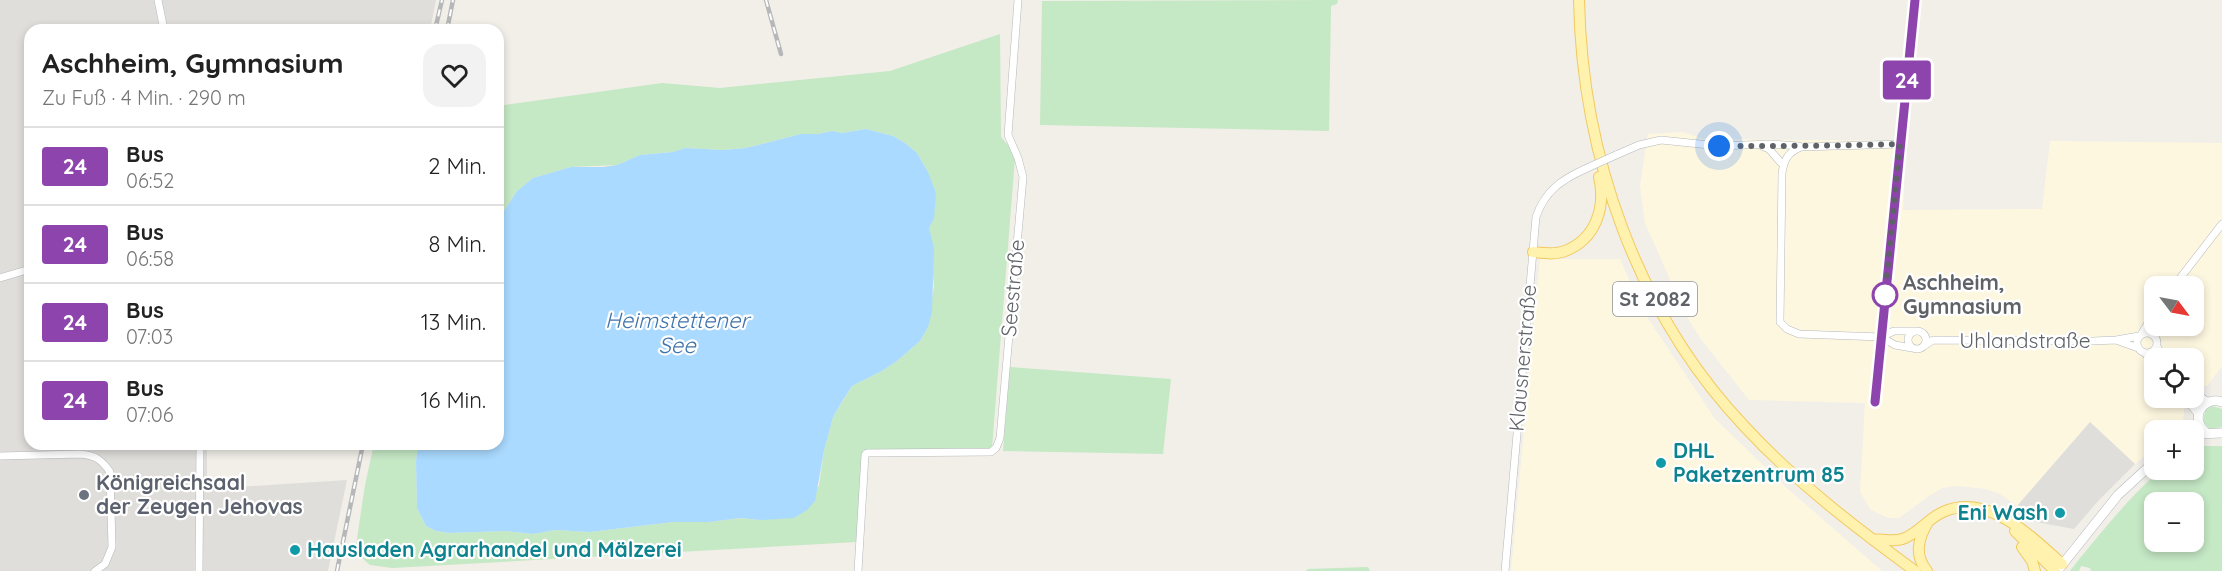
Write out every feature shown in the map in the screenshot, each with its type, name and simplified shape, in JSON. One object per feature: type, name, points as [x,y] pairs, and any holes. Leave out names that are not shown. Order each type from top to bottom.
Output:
[{"type":"main road","name":"St 2082","points":[[1579,0],[1583,64],[1602,167],[1623,230],[1657,303],[1679,340],[1722,402],[1765,449],[1812,492],[1915,571]]},
{"type":"main road","points":[[1533,252],[1554,254],[1565,252],[1587,236],[1595,226],[1602,199],[1590,166],[1593,124]]},
{"type":"main road","points":[[1873,540],[1898,541],[1906,538],[1939,513],[1962,506],[1989,510],[2017,526],[2058,569]]},
{"type":"main road","points":[[1927,571],[1923,566],[1918,548],[1930,519]]},
{"type":"main road","points":[[2007,521],[2013,536],[2032,561],[2035,571]]},
{"type":"street","points":[[159,0],[163,24]]},
{"type":"street","name":"Seestraße","points":[[858,571],[864,459],[867,453],[991,452],[998,444],[1023,177],[1008,135],[1018,0]]},
{"type":"street","points":[[1875,402],[1915,0]]},
{"type":"street","name":"Klausnerstraße","points":[[1505,571],[1536,217],[1545,196],[1557,183],[1639,145],[1661,140],[1709,145],[1762,146]]},
{"type":"street","points":[[1762,146],[1771,144],[1801,147],[1900,144]]},
{"type":"street","points":[[1762,146],[1769,148],[1784,165],[1789,155],[1801,147]]},
{"type":"street","name":"Uhlandstraße","points":[[1784,165],[1780,322],[1787,329],[1799,334],[1881,337],[1894,331],[1919,332],[1933,340],[2116,340],[2149,333],[2155,337]]},
{"type":"street","points":[[2183,276],[2222,224]]},
{"type":"street","points":[[0,278],[24,271]]},
{"type":"street","points":[[2144,329],[2136,342],[2144,354]]},
{"type":"street","points":[[1914,348],[1910,346],[1908,339],[1911,333],[1919,332],[1926,339],[1924,346]]},
{"type":"street","name":"Uhlandstraße","points":[[1881,337],[1895,345],[1919,349],[1933,340]]},
{"type":"street","points":[[2141,351],[2152,352],[2157,346],[2155,337]]},
{"type":"street","name":"Uhlandstraße","points":[[2116,340],[2141,351]]},
{"type":"street","points":[[2198,418],[2200,409],[2217,400]]},
{"type":"street","points":[[2192,408],[2203,431],[2208,434]]},
{"type":"street","points":[[2204,435],[2222,433]]},
{"type":"street","points":[[199,571],[200,450]]},
{"type":"street","points":[[0,456],[80,454],[91,455],[105,464],[110,472],[112,547],[105,564],[95,571]]},
{"type":"street","points":[[2058,569],[2118,495],[2144,471]]},
{"type":"shaded area","points":[[0,0],[436,0],[431,24],[24,24],[24,450],[207,450],[207,489],[347,480],[328,571],[0,571]]},
{"type":"shaded area","points":[[1682,132],[1705,139],[1906,141],[1903,210],[2042,209],[2050,141],[2222,143],[2222,366],[2207,386],[2204,386],[2204,348],[2144,348],[2144,408],[2184,408],[2183,420],[2144,420],[2144,456],[2135,464],[2090,422],[2017,506],[2000,494],[1986,489],[1958,486],[1942,488],[1899,518],[1888,518],[1871,510],[1860,492],[1865,403],[1749,400],[1700,338],[1685,313],[1645,223],[1640,186],[1648,134]]},
{"type":"shaded area","name":"DHL Paketzentrum 85","points":[[1540,259],[1620,259],[1643,311],[1715,419],[1789,490],[1882,571],[1511,571]]},
{"type":"shaded area","points":[[2090,422],[2135,464],[2074,529],[2031,521],[2017,513],[2017,506]]},
{"type":"green space","points":[[1338,0],[1337,4],[1331,6],[1329,131],[1040,125],[1042,1]]},
{"type":"green space","points":[[1000,34],[1001,137],[1012,150],[1015,158],[992,448],[863,450],[857,542],[392,568],[370,565],[355,552],[373,450],[417,450],[417,508],[426,526],[436,531],[450,533],[505,531],[533,534],[555,530],[590,532],[673,522],[709,522],[741,518],[760,520],[819,486],[824,451],[833,417],[852,386],[897,361],[920,341],[928,327],[934,286],[929,228],[934,219],[928,172],[917,153],[893,136],[866,129],[842,133],[832,131],[801,134],[746,148],[723,150],[685,148],[673,152],[640,155],[617,165],[571,167],[533,178],[517,191],[504,211],[504,105],[662,83],[720,88],[890,71]]},
{"type":"green space","points":[[1010,367],[1171,379],[1163,454],[1003,451]]},
{"type":"green space","points":[[2212,406],[2222,409],[2222,427],[2210,429],[2204,423],[2205,411]]},
{"type":"green space","points":[[2204,446],[2222,446],[2222,571],[2091,571],[2090,568],[2081,566],[2079,571],[2070,571],[2150,480],[2204,480]]},
{"type":"green space","points":[[1368,567],[1370,571],[1306,571],[1308,569]]},
{"type":"water","name":"Heimstettener See","points":[[866,129],[893,136],[917,153],[928,172],[936,193],[934,219],[929,228],[934,248],[932,312],[928,327],[920,341],[882,371],[852,386],[843,400],[833,417],[815,501],[807,510],[794,518],[673,522],[590,532],[555,530],[533,534],[505,531],[450,533],[436,531],[426,526],[417,508],[417,450],[504,450],[504,211],[517,191],[533,178],[571,167],[617,165],[640,155],[673,152],[685,148],[723,150],[746,148],[801,134],[832,131],[842,133]]},
{"type":"railway","points":[[436,24],[442,0]]},
{"type":"railway","points":[[448,24],[453,0]]},
{"type":"railway","points":[[766,0],[781,54]]},
{"type":"railway","points":[[337,571],[362,450]]},
{"type":"bus line","name":"24","points":[[1875,402],[1915,0]]},
{"type":"place","name":"Aschheim, Gymnasium","points":[[1885,295]]},
{"type":"place","name":"DHL Paketzentrum 85","points":[[1661,463]]},
{"type":"place","name":"Königreichsaal der Zeugen Jehovas","points":[[84,495]]},
{"type":"place","name":"Eni Wash","points":[[2060,513]]},
{"type":"place","name":"Hausladen Agrarhandel und Mälzerei","points":[[295,550]]},
{"type":"route","points":[[1719,146],[1771,144],[1801,147],[1900,144],[1885,295]]}]
